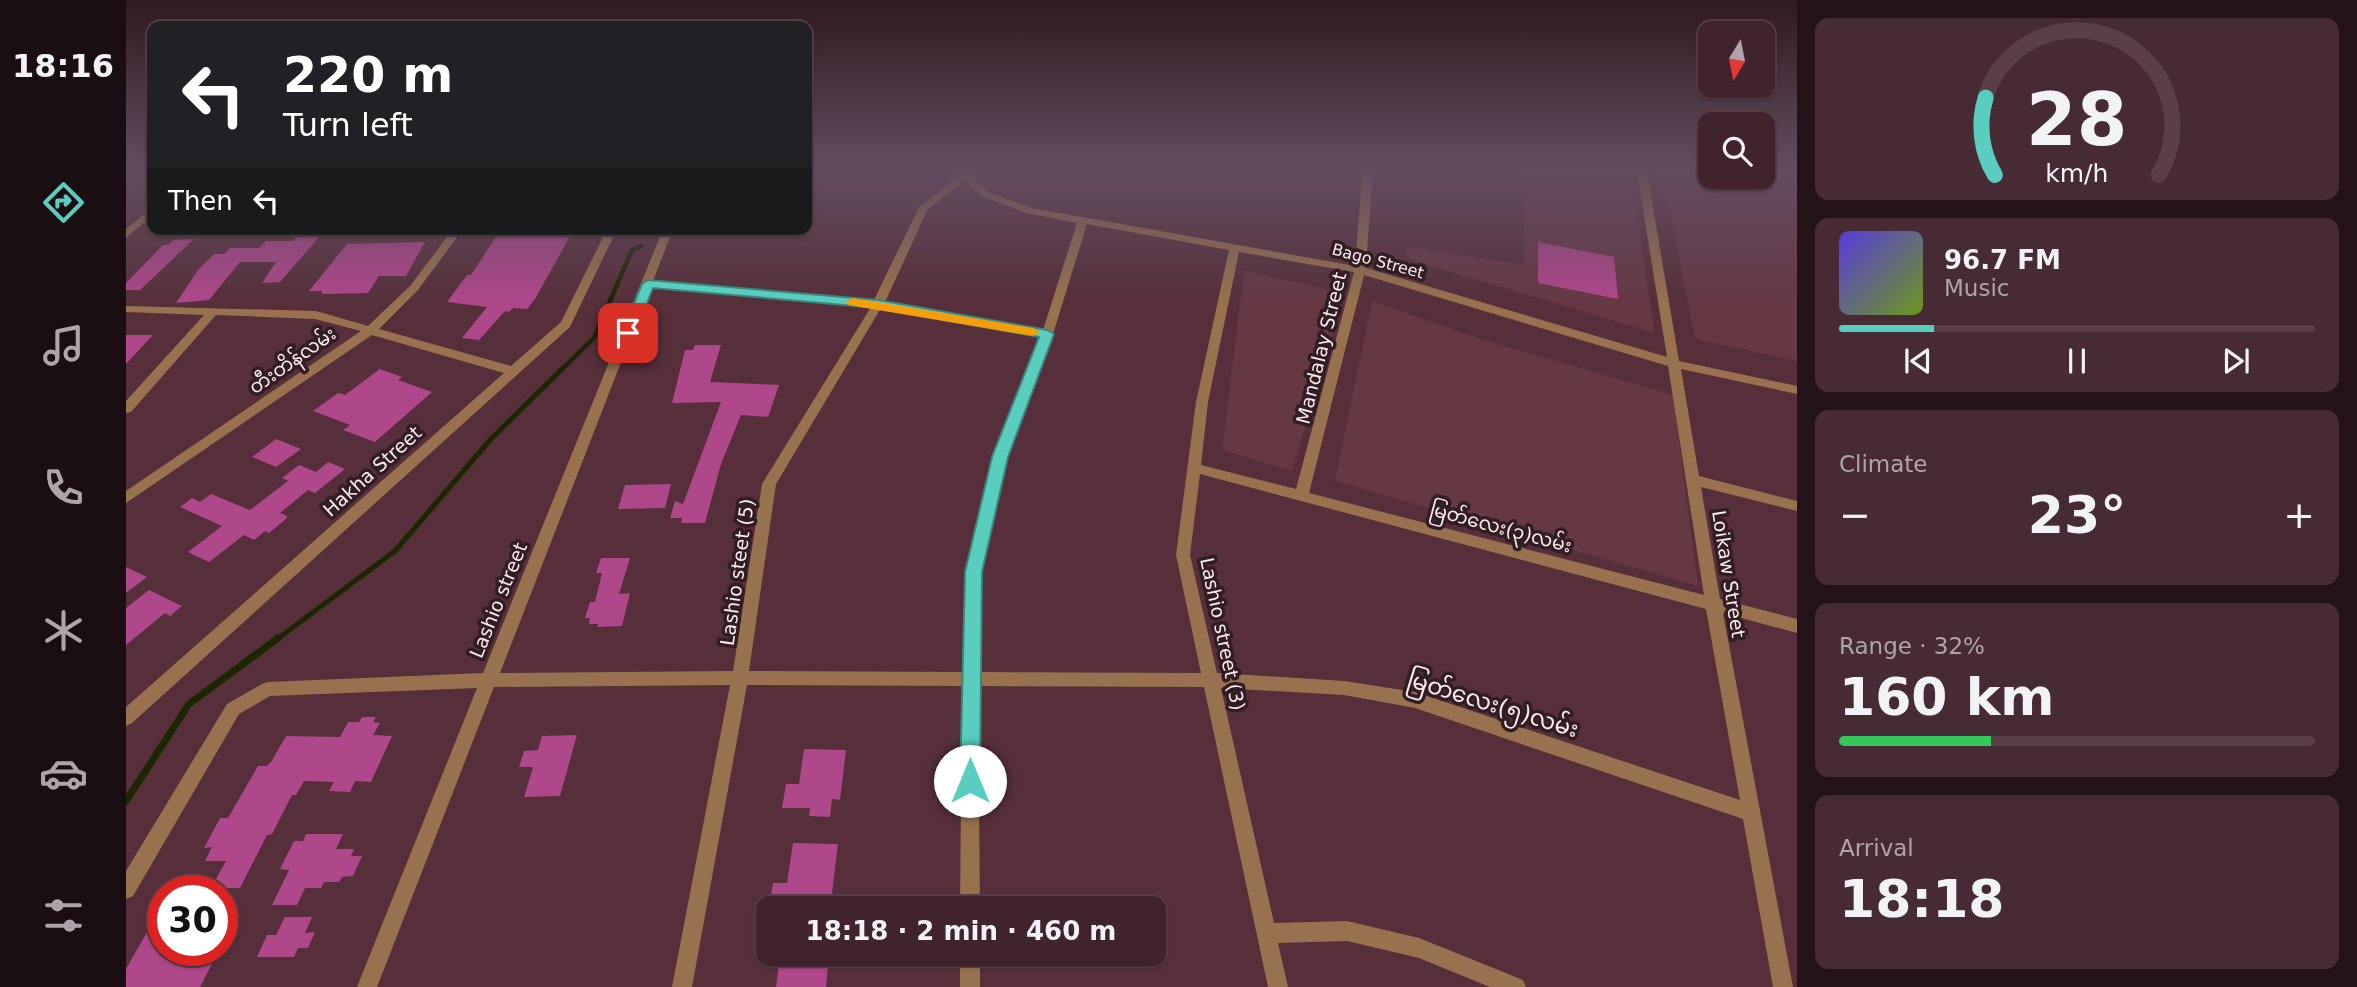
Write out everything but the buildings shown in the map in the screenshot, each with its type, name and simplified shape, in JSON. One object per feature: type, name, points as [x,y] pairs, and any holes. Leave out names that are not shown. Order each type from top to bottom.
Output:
[{"type":"street","name":"Lashio steet (5)","points":[[682,987],[740,678],[769,484],[878,304],[922,212]]},
{"type":"street","name":"Bago Street","points":[[1042,212],[1360,270],[1676,364],[1797,390]]},
{"type":"street","name":"Mandalay Street","points":[[1301,496],[1360,270],[1364,212]]},
{"type":"street","name":"Loikaw Street","points":[[1649,212],[1713,602],[1783,987]]},
{"type":"street","points":[[126,235],[147,221]]},
{"type":"street","points":[[970,896],[973,572],[1000,457],[1047,334],[1083,221]]},
{"type":"street","name":"တီးတိန်လမ်း","points":[[126,498],[372,329],[414,288],[454,235]]},
{"type":"street","name":"Hakha Street","points":[[126,718],[566,324],[609,235]]},
{"type":"street","name":"Lashio street","points":[[367,987],[666,235]]},
{"type":"street","name":"Lashio street (3)","points":[[1235,246],[1202,402],[1183,555],[1278,987]]},
{"type":"street","points":[[648,284],[878,304],[1047,334]]},
{"type":"street","points":[[126,309],[316,315],[513,371]]},
{"type":"street","points":[[126,409],[213,312]]},
{"type":"street","name":"မြတ်လေး(၃)လမ်း","points":[[1194,468],[1797,626]]},
{"type":"street","points":[[1695,480],[1797,506]]},
{"type":"street","name":"မြတ်လေး(၅)လမ်း","points":[[126,889],[233,709],[268,689],[489,680],[740,678],[1211,680],[1344,688],[1415,700],[1752,813]]},
{"type":"street","points":[[1266,933],[1348,931],[1419,948],[1516,987]]},
{"type":"street","points":[[970,966],[970,987]]},
{"type":"shaded area","points":[[1525,212],[1636,212],[1655,333],[1408,259],[1405,246],[1524,265]]},
{"type":"shaded area","points":[[1670,212],[1797,212],[1797,361],[1695,339]]},
{"type":"shaded area","points":[[1244,271],[1344,293],[1292,471],[1222,450]]},
{"type":"shaded area","points":[[1372,301],[1481,339],[1673,395],[1698,586],[1335,481]]},
{"type":"waterway","points":[[559,372],[594,338],[632,250],[641,246]]},
{"type":"waterway","points":[[276,640],[395,551],[490,440],[561,370]]},
{"type":"waterway","points":[[126,801],[189,704],[278,638]]},
{"type":"slow traffic","points":[[853,302],[878,304],[1033,332]]},
{"type":"route","points":[[628,333],[648,284],[878,304],[1047,334],[1000,457],[973,572],[970,781]]}]
